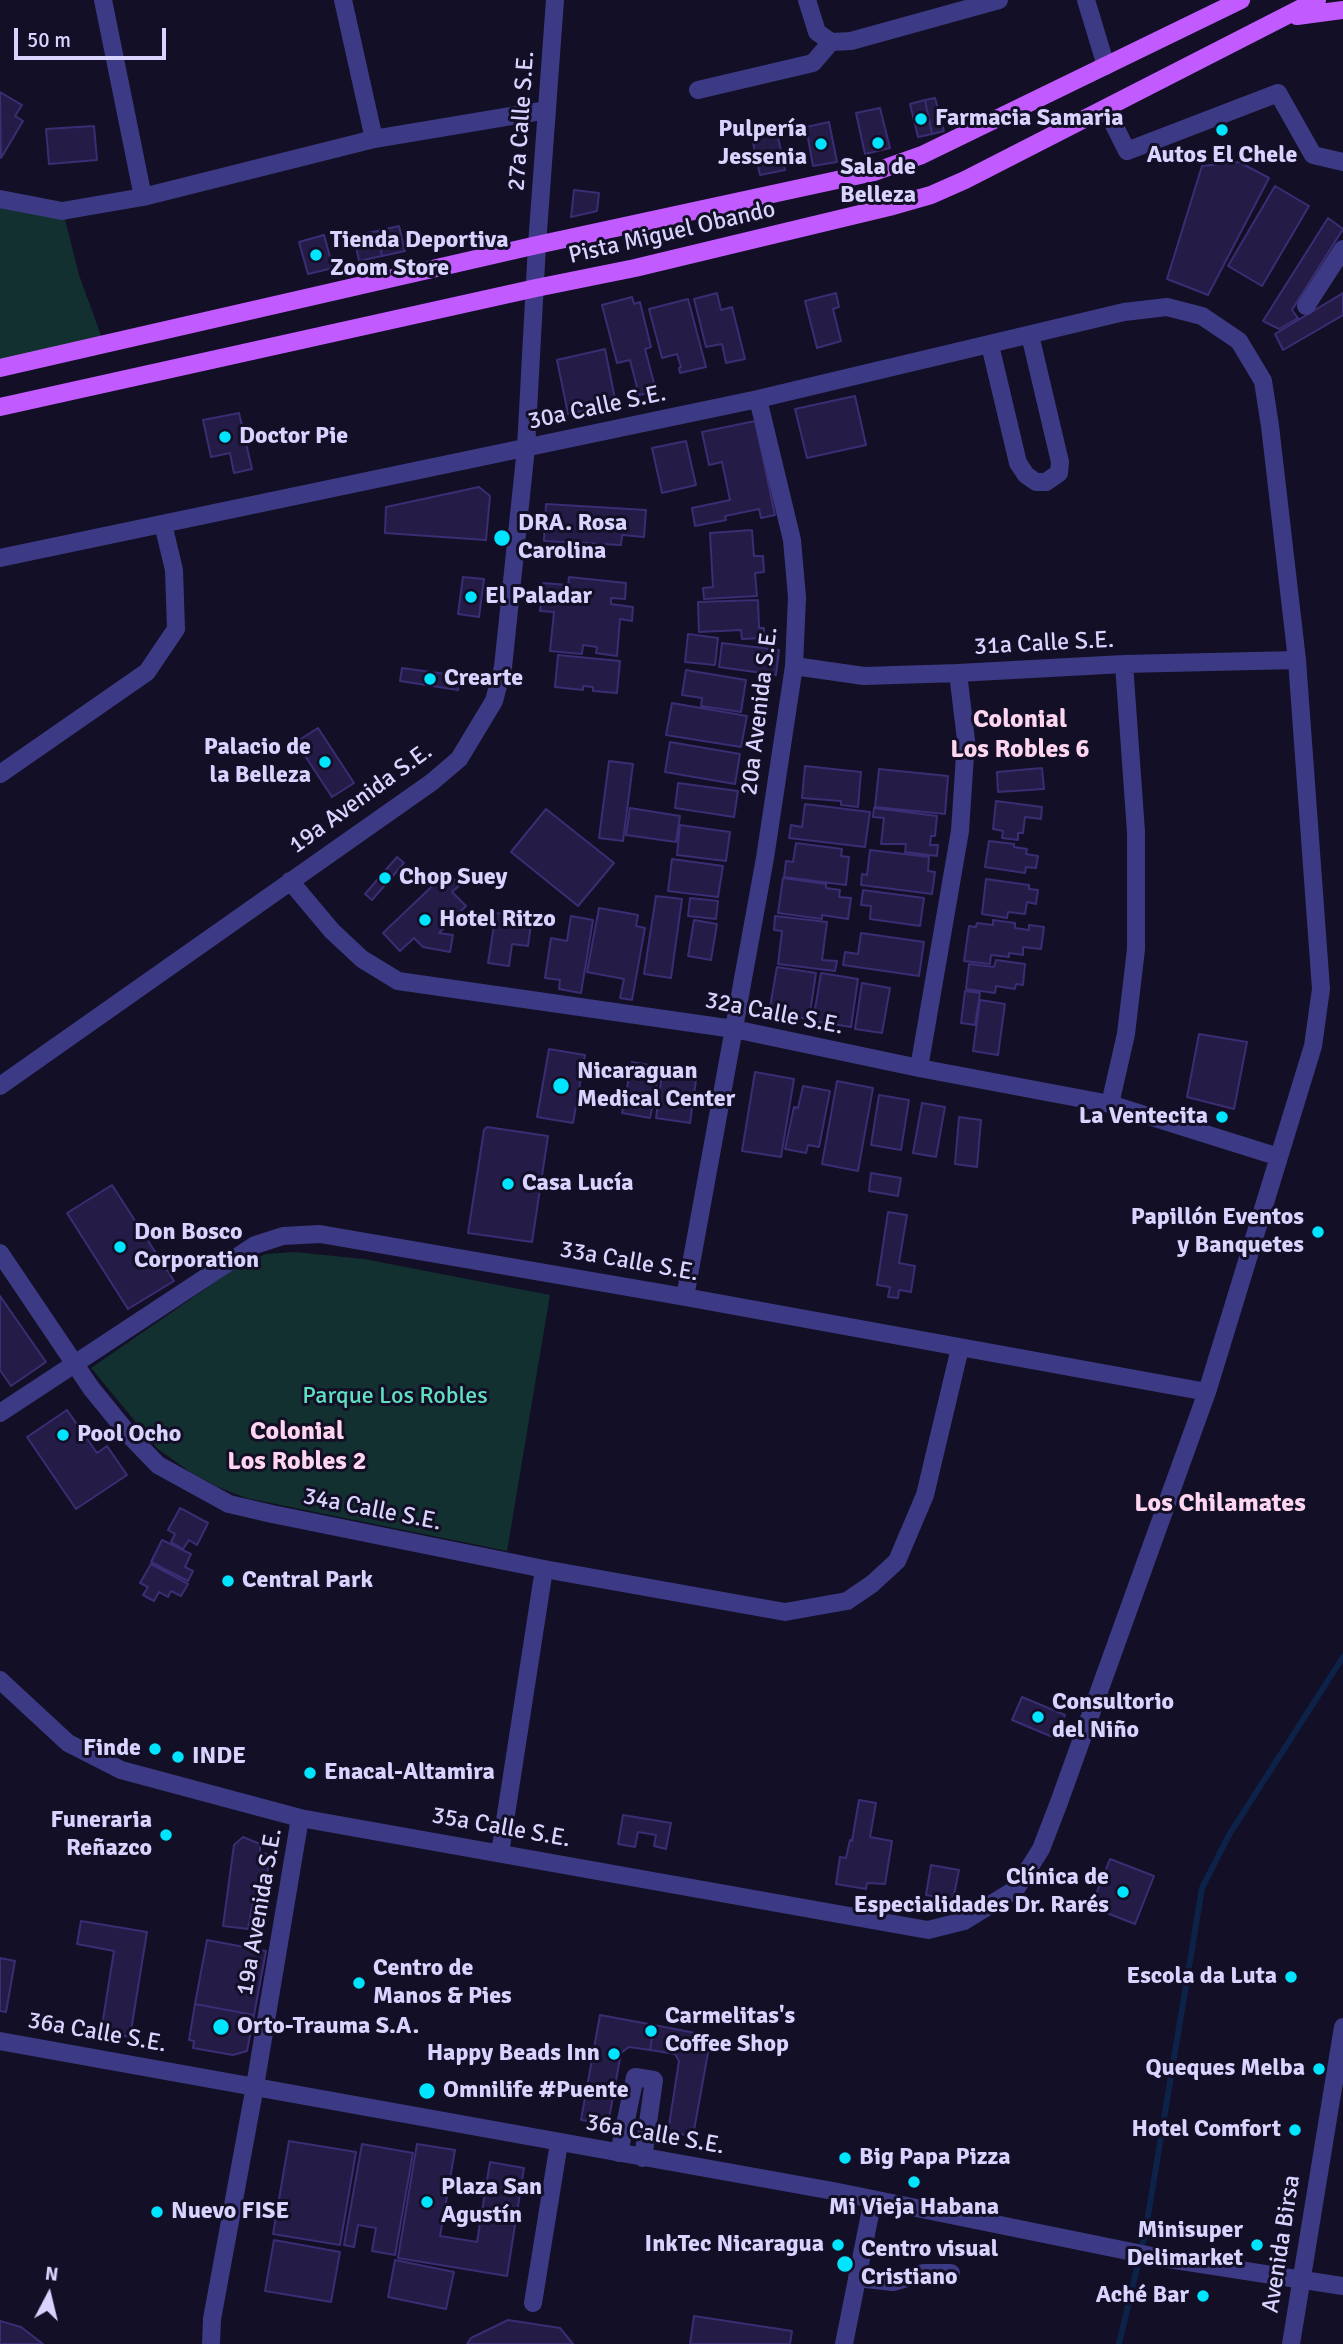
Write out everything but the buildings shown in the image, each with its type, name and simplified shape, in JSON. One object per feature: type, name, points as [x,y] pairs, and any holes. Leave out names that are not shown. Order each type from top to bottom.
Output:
[{"type":"main road","name":"Pista Miguel Obando","points":[[0,369],[537,245],[874,172],[922,156],[1241,0]]},
{"type":"main road","name":"Pista Miguel Obando","points":[[0,407],[635,268],[931,195],[1106,109],[1317,0]]},
{"type":"main road","points":[[1279,19],[1343,10]]},
{"type":"street","points":[[103,0],[143,197]]},
{"type":"street","points":[[343,0],[374,139]]},
{"type":"street","name":"27a Calle S.E.","points":[[537,245],[555,0]]},
{"type":"street","points":[[807,0],[817,32],[831,42],[851,41],[999,0]]},
{"type":"street","points":[[1086,0],[1105,66]]},
{"type":"street","points":[[698,90],[813,62],[831,42]]},
{"type":"street","points":[[1106,109],[1127,151],[1278,93],[1312,155],[1343,162]]},
{"type":"street","points":[[0,199],[62,211],[143,197],[374,139],[547,110]]},
{"type":"street","name":"19a Avenida S.E.","points":[[0,1086],[432,782],[459,759],[494,702],[503,667],[526,448],[537,245]]},
{"type":"street","points":[[1306,306],[1343,249]]},
{"type":"street","name":"30a Calle S.E.","points":[[0,558],[758,399],[1124,312],[1167,307],[1202,316],[1239,341],[1263,381],[1297,660],[1321,989],[1313,1046],[1207,1392],[1058,1805],[1041,1849],[1016,1889]]},
{"type":"street","points":[[989,345],[1018,463],[1036,482],[1046,482],[1059,473],[1060,462],[1030,335]]},
{"type":"street","name":"20a Avenida S.E.","points":[[685,1297],[765,858],[794,666],[797,597],[792,540],[758,399]]},
{"type":"street","points":[[0,774],[147,673],[176,629],[174,570],[163,524]]},
{"type":"street","name":"31a Calle S.E.","points":[[794,666],[864,676],[1125,664],[1297,660]]},
{"type":"street","points":[[1110,1104],[1126,1034],[1136,949],[1136,832],[1125,664]]},
{"type":"street","points":[[919,1068],[960,831],[966,740],[958,673]]},
{"type":"street","name":"32a Calle S.E.","points":[[290,881],[332,931],[362,959],[398,981],[734,1029],[1110,1104],[1279,1157]]},
{"type":"street","name":"33a Calle S.E.","points":[[75,1365],[255,1245],[292,1235],[338,1235],[1207,1392]]},
{"type":"street","name":"34a Calle S.E.","points":[[0,1253],[75,1365],[130,1436],[158,1465],[229,1504],[544,1569],[785,1612],[847,1601],[872,1584],[897,1561],[925,1495],[960,1348]]},
{"type":"street","points":[[0,1413],[75,1365]]},
{"type":"street","points":[[500,1853],[544,1569]]},
{"type":"street","name":"35a Calle S.E.","points":[[0,1680],[68,1743],[121,1770],[300,1818],[928,1930],[964,1922],[1016,1889]]},
{"type":"street","name":"19a Avenida S.E.","points":[[211,2344],[212,2319],[300,1818]]},
{"type":"street","name":"Avenida Birsa","points":[[1292,2344],[1339,2068],[1343,2027]]},
{"type":"street","name":"36a Calle S.E.","points":[[0,2041],[873,2199],[1163,2258],[1343,2286]]},
{"type":"street","points":[[618,2153],[635,2077],[654,2080],[643,2158]]},
{"type":"street","points":[[533,2303],[559,2143]]},
{"type":"street","points":[[844,2344],[873,2199]]},
{"type":"street","points":[[857,2278],[893,2282],[924,2273],[951,2273]]},
{"type":"green space","points":[[0,207],[65,219],[79,275],[103,341],[0,364]]},
{"type":"green space","name":"Parque Los Robles","points":[[294,1252],[364,1259],[550,1295],[507,1551],[246,1498],[218,1487],[190,1472],[158,1449],[91,1368],[240,1265],[266,1254]]},
{"type":"waterway","points":[[1119,2344],[1145,2234],[1202,1888],[1229,1835],[1343,1657]]},
{"type":"place","name":"Farmacia Samaria","points":[[921,119]]},
{"type":"place","name":"Autos El Chele","points":[[1222,130]]},
{"type":"place","name":"Sala de Belleza","points":[[878,143]]},
{"type":"place","name":"Pulpería Jessenia","points":[[821,144]]},
{"type":"place","name":"Tienda Deportiva Zoom Store","points":[[316,255]]},
{"type":"place","name":"Doctor Pie","points":[[225,437]]},
{"type":"place","name":"DRA. Rosa Carolina","points":[[502,538]]},
{"type":"place","name":"El Paladar","points":[[471,597]]},
{"type":"place","name":"Crearte","points":[[430,679]]},
{"type":"place","name":"Palacio de la Belleza","points":[[325,762]]},
{"type":"place","name":"Chop Suey","points":[[385,878]]},
{"type":"place","name":"Hotel Ritzo","points":[[425,920]]},
{"type":"place","name":"Nicaraguan Medical Center","points":[[561,1086]]},
{"type":"place","name":"La Ventecita","points":[[1222,1117]]},
{"type":"place","name":"Casa Lucía","points":[[508,1184]]},
{"type":"place","name":"Papillón Eventos y Banquetes","points":[[1318,1232]]},
{"type":"place","name":"Don Bosco Corporation","points":[[120,1247]]},
{"type":"place","name":"Pool Ocho","points":[[63,1435]]},
{"type":"place","name":"Central Park","points":[[228,1581]]},
{"type":"place","name":"Consultorio del Niño","points":[[1038,1717]]},
{"type":"place","name":"Finde","points":[[155,1749]]},
{"type":"place","name":"INDE","points":[[178,1757]]},
{"type":"place","name":"Enacal-Altamira","points":[[310,1773]]},
{"type":"place","name":"Funeraria Reñazco","points":[[166,1835]]},
{"type":"place","name":"Clínica de Especialidades Dr. Rarés","points":[[1123,1892]]},
{"type":"place","name":"Escola da Luta","points":[[1291,1977]]},
{"type":"place","name":"Centro de Manos & Pies","points":[[359,1983]]},
{"type":"place","name":"Orto-Trauma S.A.","points":[[221,2027]]},
{"type":"place","name":"Carmelitas's Coffee Shop","points":[[651,2031]]},
{"type":"place","name":"Happy Beads Inn","points":[[614,2054]]},
{"type":"place","name":"Queques Melba","points":[[1319,2069]]},
{"type":"place","name":"Omnilife #Puente","points":[[427,2091]]},
{"type":"place","name":"Hotel Comfort","points":[[1295,2130]]},
{"type":"place","name":"Big Papa Pizza","points":[[845,2158]]},
{"type":"place","name":"Mi Vieja Habana","points":[[914,2182]]},
{"type":"place","name":"Plaza San Agustín","points":[[427,2202]]},
{"type":"place","name":"Nuevo FISE","points":[[157,2212]]},
{"type":"place","name":"InkTec Nicaragua","points":[[838,2245]]},
{"type":"place","name":"Minisuper Delimarket","points":[[1257,2245]]},
{"type":"place","name":"Centro visual Cristiano","points":[[845,2264]]},
{"type":"place","name":"Aché Bar","points":[[1203,2296]]},
{"type":"district","name":"Colonial Los Robles 6","points":[[1020,735]]},
{"type":"district","name":"Colonial Los Robles 2","points":[[297,1447]]},
{"type":"district","name":"Los Chilamates","points":[[1220,1504]]}]
